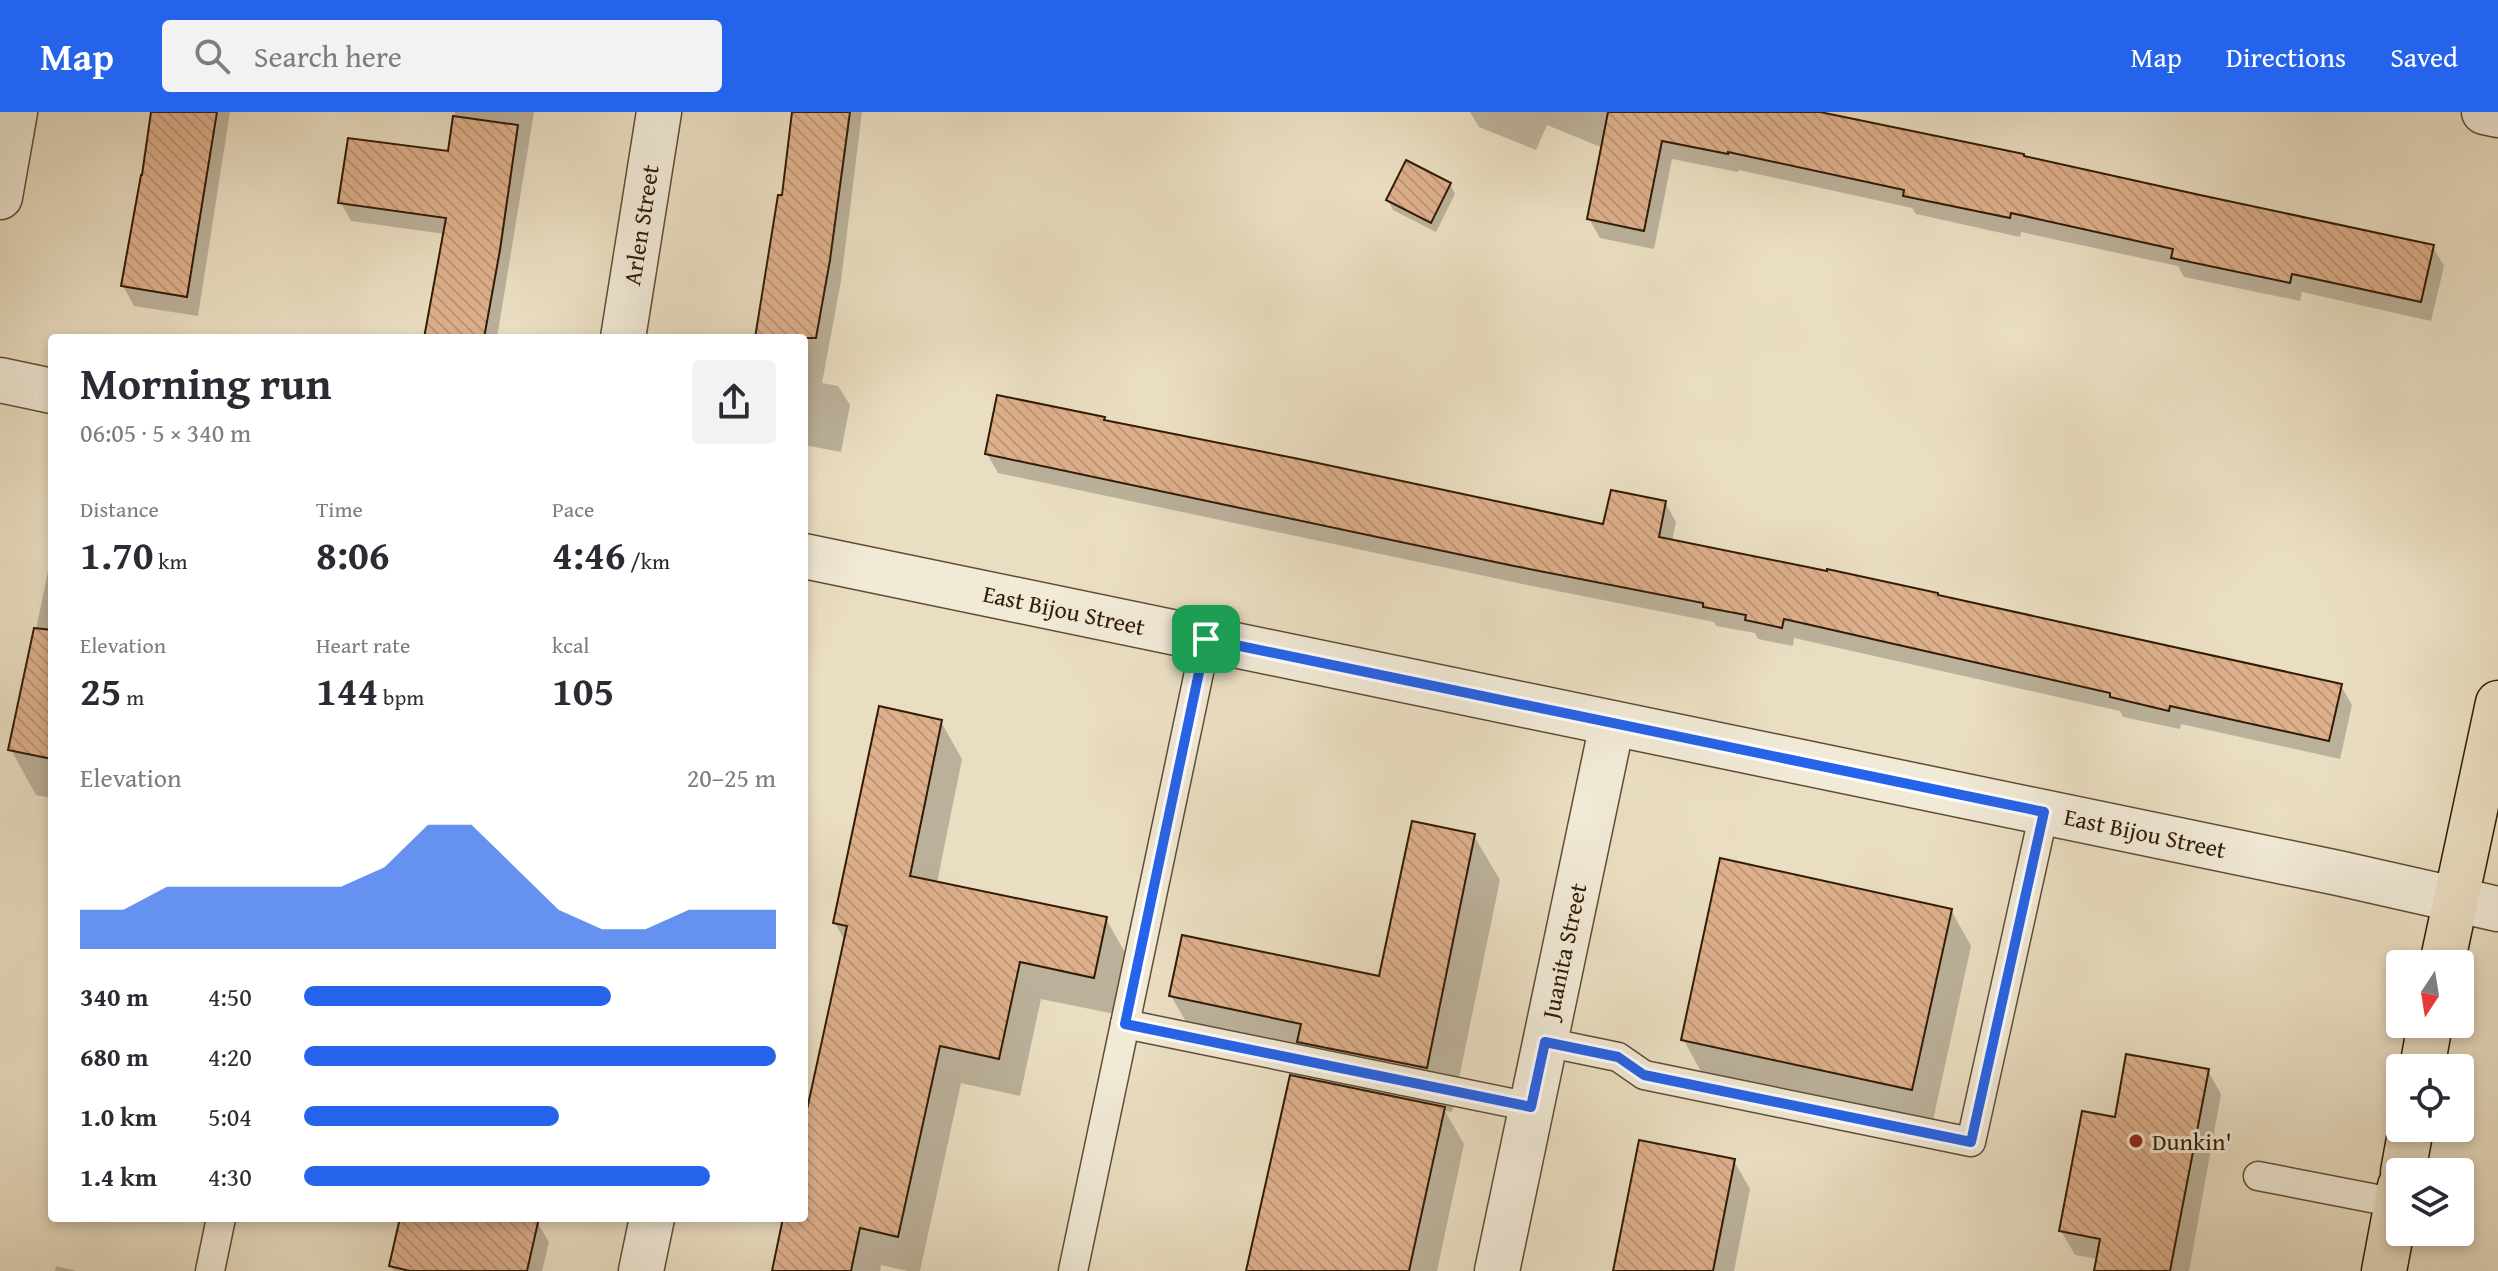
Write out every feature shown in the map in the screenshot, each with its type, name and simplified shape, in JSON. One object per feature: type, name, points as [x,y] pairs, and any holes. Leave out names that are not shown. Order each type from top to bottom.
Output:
[{"type":"main road","points":[[2445,950],[2498,703]]},
{"type":"main road","points":[[2384,1271],[2389,1246]]},
{"type":"street","points":[[0,197],[15,112]]},
{"type":"street","name":"Arlen Street","points":[[624,334],[659,112]]},
{"type":"street","points":[[2484,112],[2498,115]]},
{"type":"street","points":[[0,380],[48,390]]},
{"type":"street","name":"East Bijou Street","points":[[808,557],[2498,909]]},
{"type":"street","name":"Juanita Street","points":[[1497,1271],[1612,724]]},
{"type":"street","points":[[641,1271],[651,1222]]},
{"type":"lane","points":[[1073,1271],[1206,639]]},
{"type":"lane","points":[[1545,1042],[1618,1057],[1644,1075],[1971,1142],[2044,812]]},
{"type":"lane","points":[[1125,1024],[1531,1107]]},
{"type":"lane","points":[[2258,1176],[2386,1186]]},
{"type":"lane","points":[[210,1271],[220,1222]]},
{"type":"building","points":[[151,112],[217,112],[187,297],[121,286]]},
{"type":"building","points":[[792,112],[850,112],[816,338],[808,338],[808,334],[756,334],[778,195],[782,195]]},
{"type":"building","points":[[1608,112],[1820,112],[2434,245],[2421,302],[2292,274],[2290,283],[2171,258],[2173,249],[2011,213],[2010,218],[1903,196],[1904,190],[1662,141],[1644,231],[1587,219]]},
{"type":"building","points":[[453,116],[518,125],[485,334],[425,334],[446,218],[338,203],[348,138],[448,151]]},
{"type":"building","points":[[1406,160],[1451,183],[1431,223],[1386,200]]},
{"type":"building","points":[[997,395],[1603,524],[1611,490],[1666,501],[1659,537],[1827,569],[2342,684],[2329,741],[2170,706],[2169,711],[2110,697],[2110,693],[1784,619],[1782,628],[1745,620],[1746,615],[1703,607],[1703,603],[985,454]]},
{"type":"building","points":[[34,628],[48,630],[48,758],[8,750]]},
{"type":"building","points":[[879,706],[942,720],[910,876],[1107,917],[1094,978],[1020,962],[999,1059],[940,1046],[898,1237],[860,1228],[851,1271],[772,1271],[782,1222],[808,1222],[808,1105],[847,926],[833,923]]},
{"type":"building","points":[[1412,821],[1475,834],[1427,1068],[1297,1042],[1301,1024],[1169,996],[1182,935],[1379,976]]},
{"type":"building","points":[[1720,858],[1952,909],[1912,1090],[1681,1040]]},
{"type":"building","name":"Dunkin'","points":[[2126,1054],[2209,1069],[2170,1271],[2094,1271],[2100,1239],[2059,1231],[2082,1111],[2115,1117]]},
{"type":"building","points":[[1290,1075],[1445,1107],[1409,1271],[1246,1271]]},
{"type":"building","points":[[1639,1140],[1735,1159],[1713,1271],[1613,1271]]},
{"type":"building","points":[[399,1222],[538,1222],[527,1271],[410,1271],[389,1266]]},
{"type":"place","name":"Dunkin'","points":[[2136,1141]]},
{"type":"route","points":[[1206,639],[2044,812],[1971,1142],[1644,1075],[1618,1057],[1545,1042],[1531,1107],[1125,1024],[1206,639]]}]
